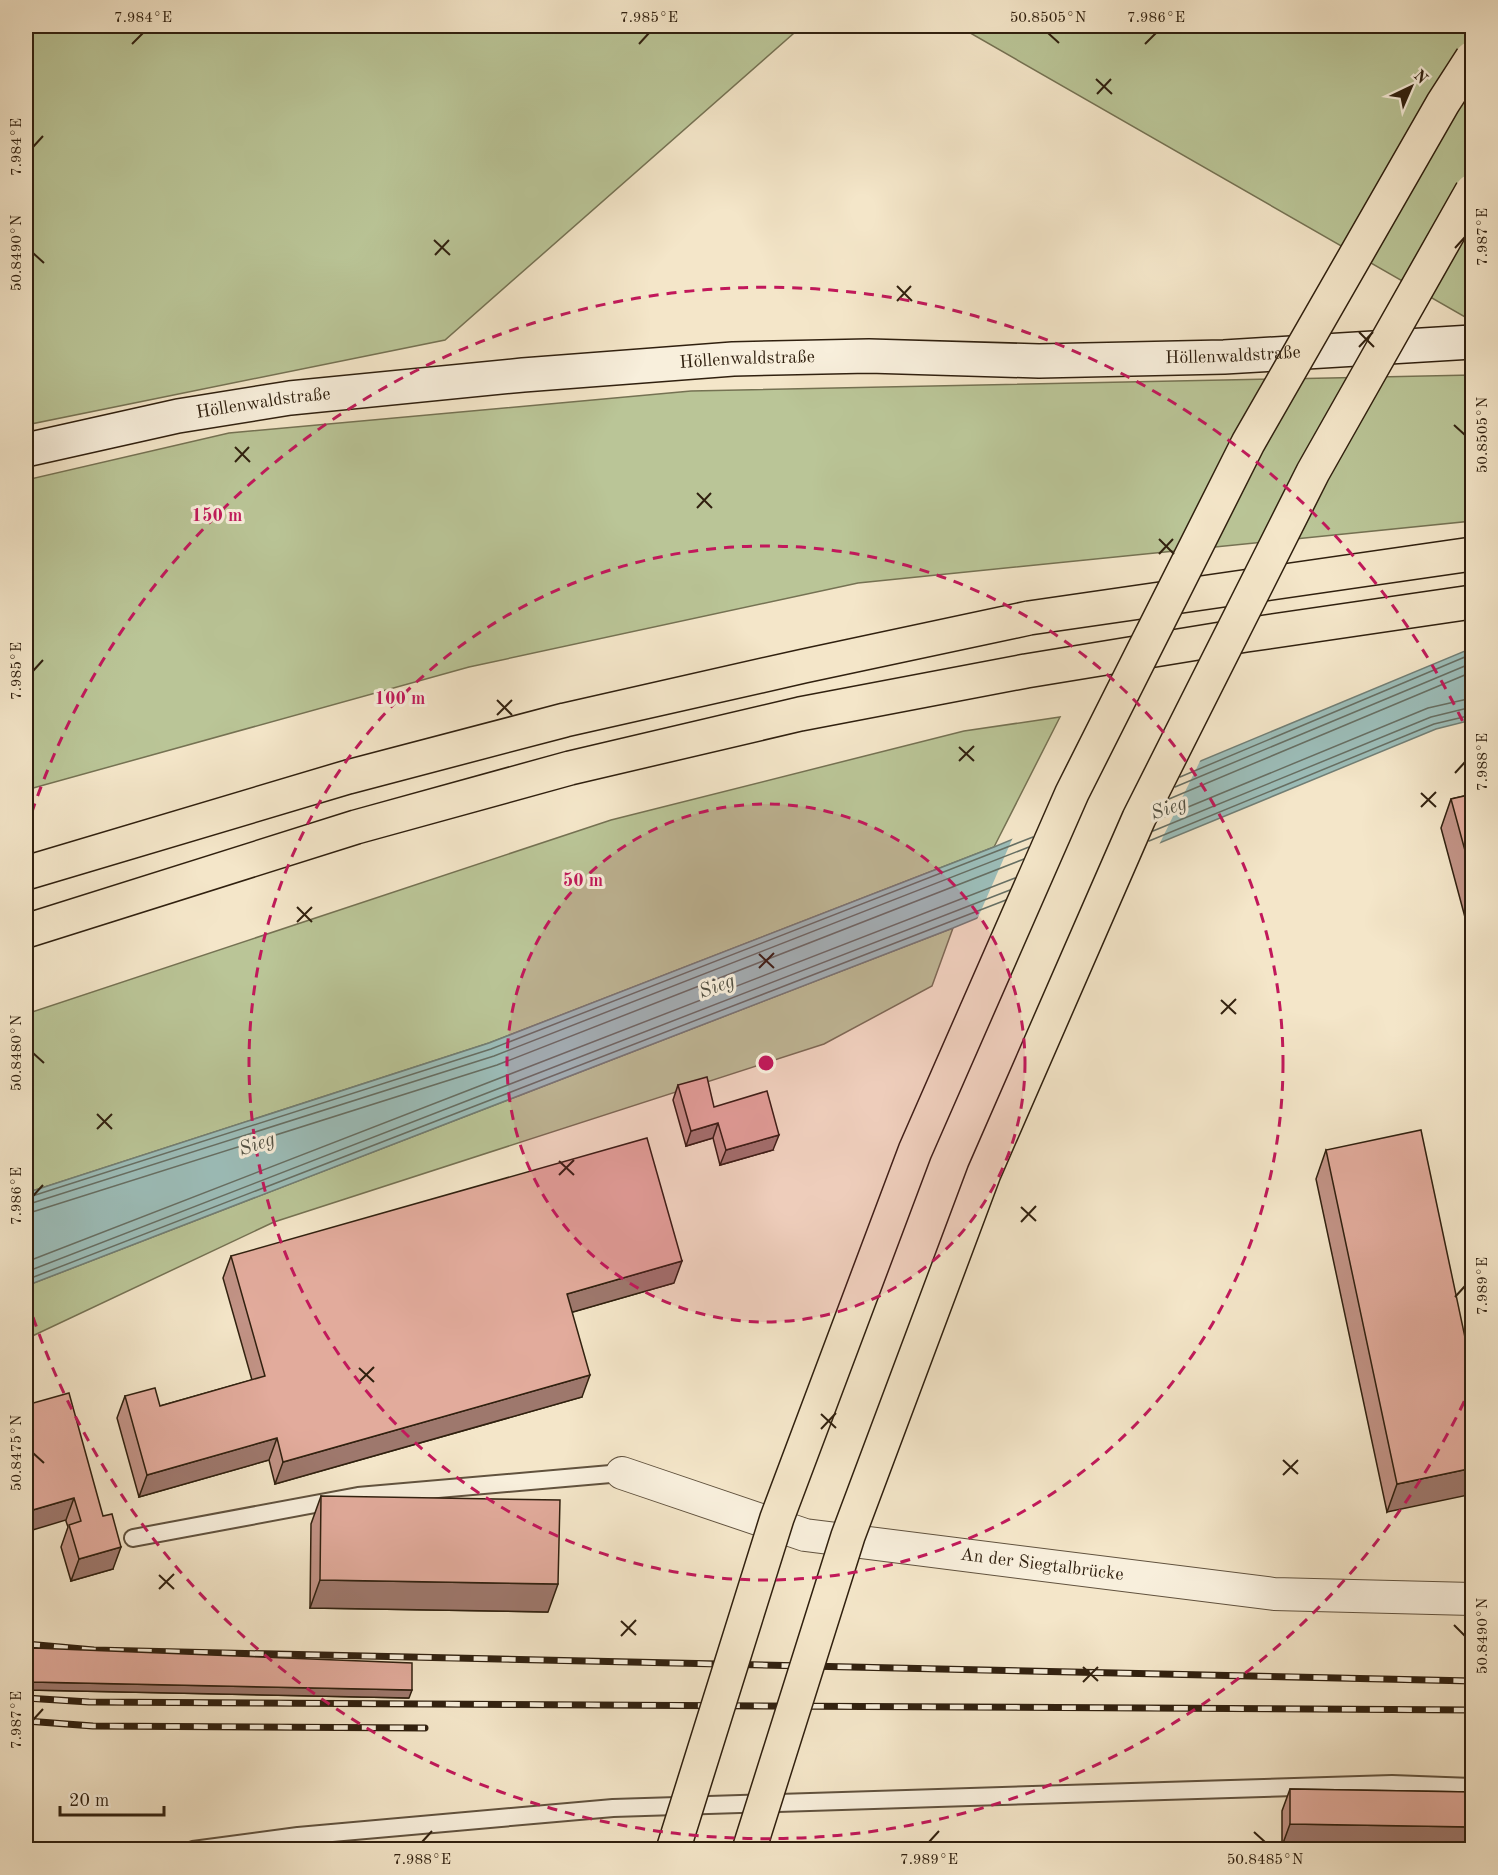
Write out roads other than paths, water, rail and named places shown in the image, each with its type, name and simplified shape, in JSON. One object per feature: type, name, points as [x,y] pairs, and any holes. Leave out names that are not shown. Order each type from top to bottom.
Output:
[{"type":"highway","points":[[673,1850],[777,1518],[898,1195],[1072,793],[1248,443],[1443,103],[1473,58]]},
{"type":"highway","points":[[749,1850],[848,1536],[989,1163],[1139,818],[1313,472],[1473,191]]},
{"type":"highway","points":[[26,873],[348,777],[577,718],[1029,618],[1473,554]]},
{"type":"highway","points":[[26,931],[356,826],[570,768],[812,711],[1026,671],[1246,635],[1473,602]]},
{"type":"street","name":"Höllenwaldstraße","points":[[26,450],[178,416],[290,398],[523,375],[698,362],[868,356],[1039,361],[1212,358],[1473,342]]},
{"type":"street","name":"An der Siegtalbrücke","points":[[622,1473],[805,1535],[1274,1594],[1473,1599]]},
{"type":"lane","points":[[133,1538],[358,1496],[622,1473]]},
{"type":"lane","points":[[193,1850],[309,1834],[613,1808],[1392,1784],[1473,1787]]},
{"type":"lane","points":[[673,1850],[677,1806]]},
{"type":"water","name":"Sieg","points":[[1472,648],[1472,720],[1436,729],[953,928],[26,1286],[26,1193],[489,1043],[994,847]]},
{"type":"railway","points":[[26,1644],[94,1650],[1472,1681]]},
{"type":"railway","points":[[26,1698],[89,1702],[1472,1710]]},
{"type":"railway","points":[[26,1721],[93,1726],[425,1728]]}]
